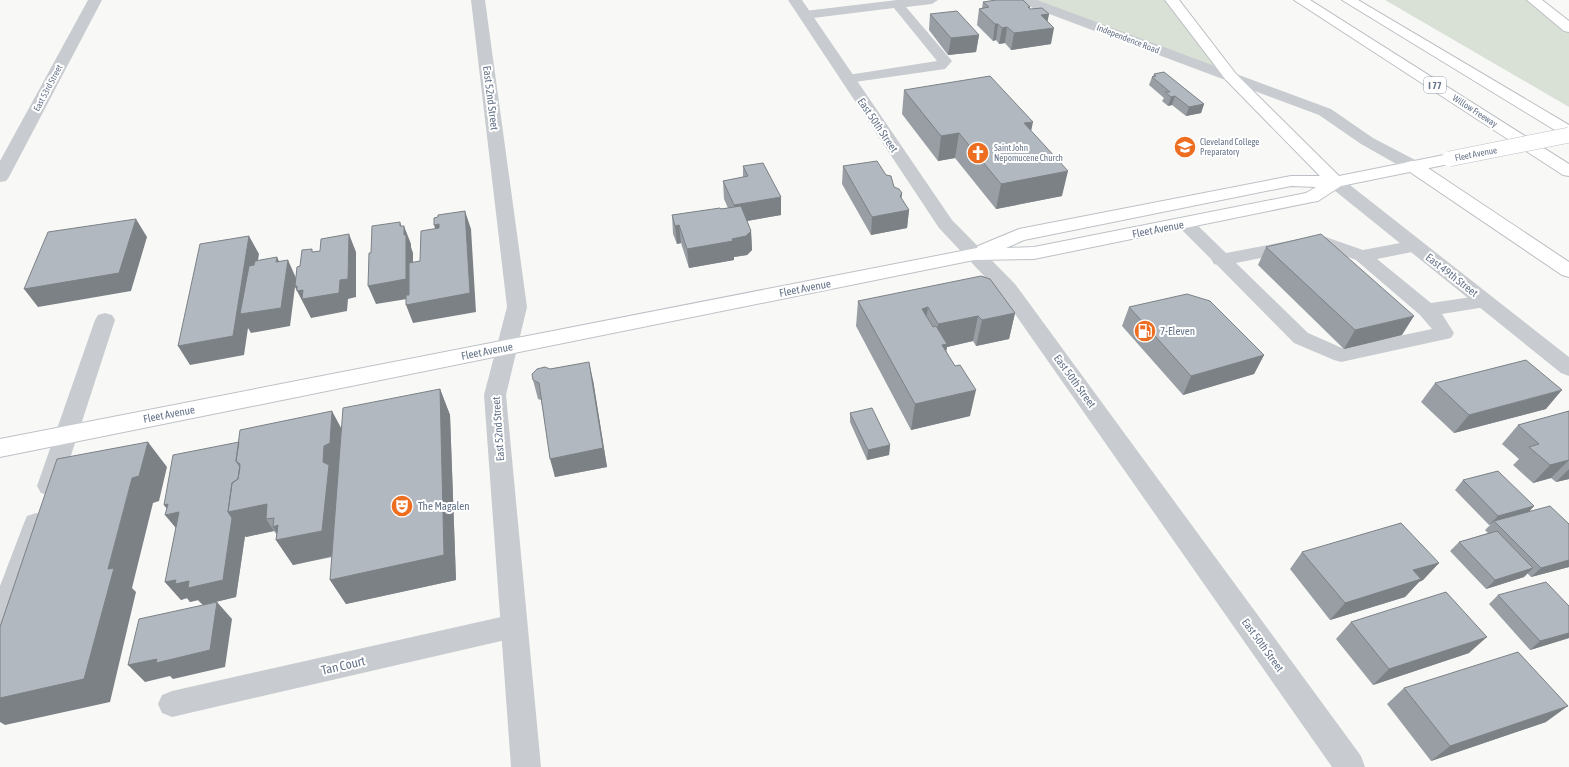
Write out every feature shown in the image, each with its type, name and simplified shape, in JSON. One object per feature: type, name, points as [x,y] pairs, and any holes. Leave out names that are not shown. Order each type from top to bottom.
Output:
[{"type":"main road","points":[[1172,0],[1231,77]]},
{"type":"main road","name":"Willow Freeway","points":[[1301,0],[1569,171]]},
{"type":"main road","name":"I 77","points":[[1348,0],[1569,134]]},
{"type":"main road","points":[[1534,0],[1569,28]]},
{"type":"main road","name":"Independence Road","points":[[1231,77],[1335,182]]},
{"type":"main road","name":"Fleet Avenue","points":[[0,448],[974,254],[1019,236],[1034,232],[1291,181],[1335,182],[1569,134]]},
{"type":"main road","points":[[1413,166],[1569,271]]},
{"type":"main road","name":"Fleet Avenue","points":[[974,254],[1034,254],[1312,197],[1335,182]]},
{"type":"street","name":"East 53rd Street","points":[[0,177],[95,0]]},
{"type":"street","name":"East 52nd Street","points":[[478,0],[517,307],[495,395],[526,767]]},
{"type":"street","name":"East 50th Street","points":[[795,0],[945,224],[1008,289],[1350,767]]},
{"type":"street","name":"Independence Road","points":[[1025,0],[1325,112],[1367,141],[1413,166]]},
{"type":"street","name":"East 49th Street","points":[[1335,182],[1569,368]]},
{"type":"lane","points":[[805,15],[932,0]]},
{"type":"lane","points":[[848,79],[940,66],[945,61],[897,4]]},
{"type":"lane","points":[[1185,223],[1220,260],[1301,338],[1341,355],[1444,333],[1440,324],[1427,310],[1362,256],[1320,240],[1220,260]]},
{"type":"lane","points":[[1362,256],[1416,246]]},
{"type":"lane","points":[[1427,310],[1485,301]]},
{"type":"lane","points":[[0,621],[67,435],[105,320]]},
{"type":"lane","name":"Tan Court","points":[[172,704],[514,626]]},
{"type":"shaded area","points":[[1025,0],[1172,0],[1231,77]]},
{"type":"shaded area","points":[[1385,0],[1534,0],[1569,28],[1569,107]]},
{"type":"building","points":[[996,0],[1023,0],[1030,7],[1028,7],[1030,9],[1042,8],[1049,14],[1041,15],[1054,28],[1014,33],[1007,27],[1002,28],[998,24],[995,24],[979,9],[989,7],[983,2]]},
{"type":"building","points":[[957,11],[979,35],[951,38],[930,14]]},
{"type":"building","points":[[1164,72],[1204,104],[1189,107],[1175,96],[1171,97],[1165,92],[1170,92],[1152,77],[1156,76],[1154,74]]},
{"type":"building","points":[[990,76],[1033,122],[1024,123],[1068,171],[1001,184],[959,133],[941,136],[904,90]]},
{"type":"building","points":[[877,161],[886,175],[891,176],[894,187],[899,189],[902,193],[900,196],[909,210],[872,217],[843,166]]},
{"type":"building","points":[[763,163],[781,197],[734,205],[723,181],[748,176],[743,166]]},
{"type":"building","points":[[741,206],[751,231],[746,236],[732,239],[733,241],[687,249],[679,225],[675,226],[672,215],[720,208]]},
{"type":"building","points":[[465,211],[470,293],[406,305],[406,295],[409,295],[409,263],[420,261],[421,231],[439,228],[439,224],[434,225],[434,218],[438,217],[438,215]]},
{"type":"building","points":[[136,219],[119,273],[24,289],[48,232]]},
{"type":"building","points":[[400,222],[400,226],[404,226],[404,235],[406,235],[406,279],[368,286],[372,226]]},
{"type":"building","points":[[349,234],[348,279],[340,280],[339,293],[302,299],[303,290],[297,291],[297,286],[295,286],[297,267],[300,266],[302,250],[312,249],[312,252],[320,251],[321,239]]},
{"type":"building","points":[[1321,234],[1414,316],[1355,330],[1266,247]]},
{"type":"building","points":[[249,236],[233,336],[178,346],[200,244]]},
{"type":"building","points":[[277,257],[276,262],[288,260],[281,308],[240,314],[249,266],[254,265],[255,261]]},
{"type":"building","points":[[981,276],[990,279],[1015,313],[982,320],[978,316],[938,324],[928,307],[922,309],[933,327],[936,326],[947,344],[942,345],[955,366],[960,365],[976,390],[915,404],[858,301]]},
{"type":"building","points":[[1187,294],[1210,301],[1264,355],[1191,376],[1129,307]]},
{"type":"building","points":[[1526,360],[1562,390],[1469,415],[1435,383]]},
{"type":"building","points":[[589,362],[603,448],[550,459],[539,383],[533,380],[532,374],[537,369],[545,367],[550,369]]},
{"type":"building","name":"The Magalen","points":[[440,389],[444,555],[330,580],[343,408]]},
{"type":"building","points":[[872,408],[890,445],[868,450],[850,413]]},
{"type":"building","points":[[332,411],[330,443],[324,446],[323,462],[329,465],[322,531],[276,540],[278,525],[273,527],[274,518],[266,519],[267,504],[228,512],[232,483],[238,479],[240,464],[236,461],[240,430]]},
{"type":"building","points":[[1569,411],[1569,460],[1550,465],[1529,447],[1539,444],[1518,425]]},
{"type":"building","points":[[148,442],[139,476],[132,478],[108,569],[114,568],[84,679],[0,698],[0,627],[57,459]]},
{"type":"building","points":[[239,442],[236,461],[240,467],[238,479],[232,483],[228,512],[232,518],[223,580],[188,588],[189,581],[175,584],[176,580],[165,582],[179,512],[165,515],[168,504],[164,505],[173,455]]},
{"type":"building","points":[[1498,471],[1534,506],[1498,516],[1463,480]]},
{"type":"building","points":[[1550,506],[1569,524],[1569,560],[1541,568],[1494,521]]},
{"type":"building","points":[[1401,523],[1439,563],[1413,570],[1421,579],[1345,603],[1302,552]]},
{"type":"building","points":[[1497,531],[1533,568],[1495,580],[1459,542]]},
{"type":"building","points":[[1546,582],[1569,606],[1569,633],[1540,641],[1498,595]]},
{"type":"building","points":[[1446,592],[1487,637],[1389,669],[1351,622]]},
{"type":"building","points":[[217,602],[210,650],[156,663],[157,659],[128,665],[139,619]]},
{"type":"building","points":[[1518,652],[1568,706],[1450,746],[1404,688]]},
{"type":"place","name":"Cleveland College Preparatory","points":[[1185,147]]},
{"type":"place","name":"Saint John Nepomucene Church","points":[[978,153]]},
{"type":"place","name":"7-Eleven","points":[[1145,331]]},
{"type":"place","name":"The Magalen","points":[[402,506]]}]
